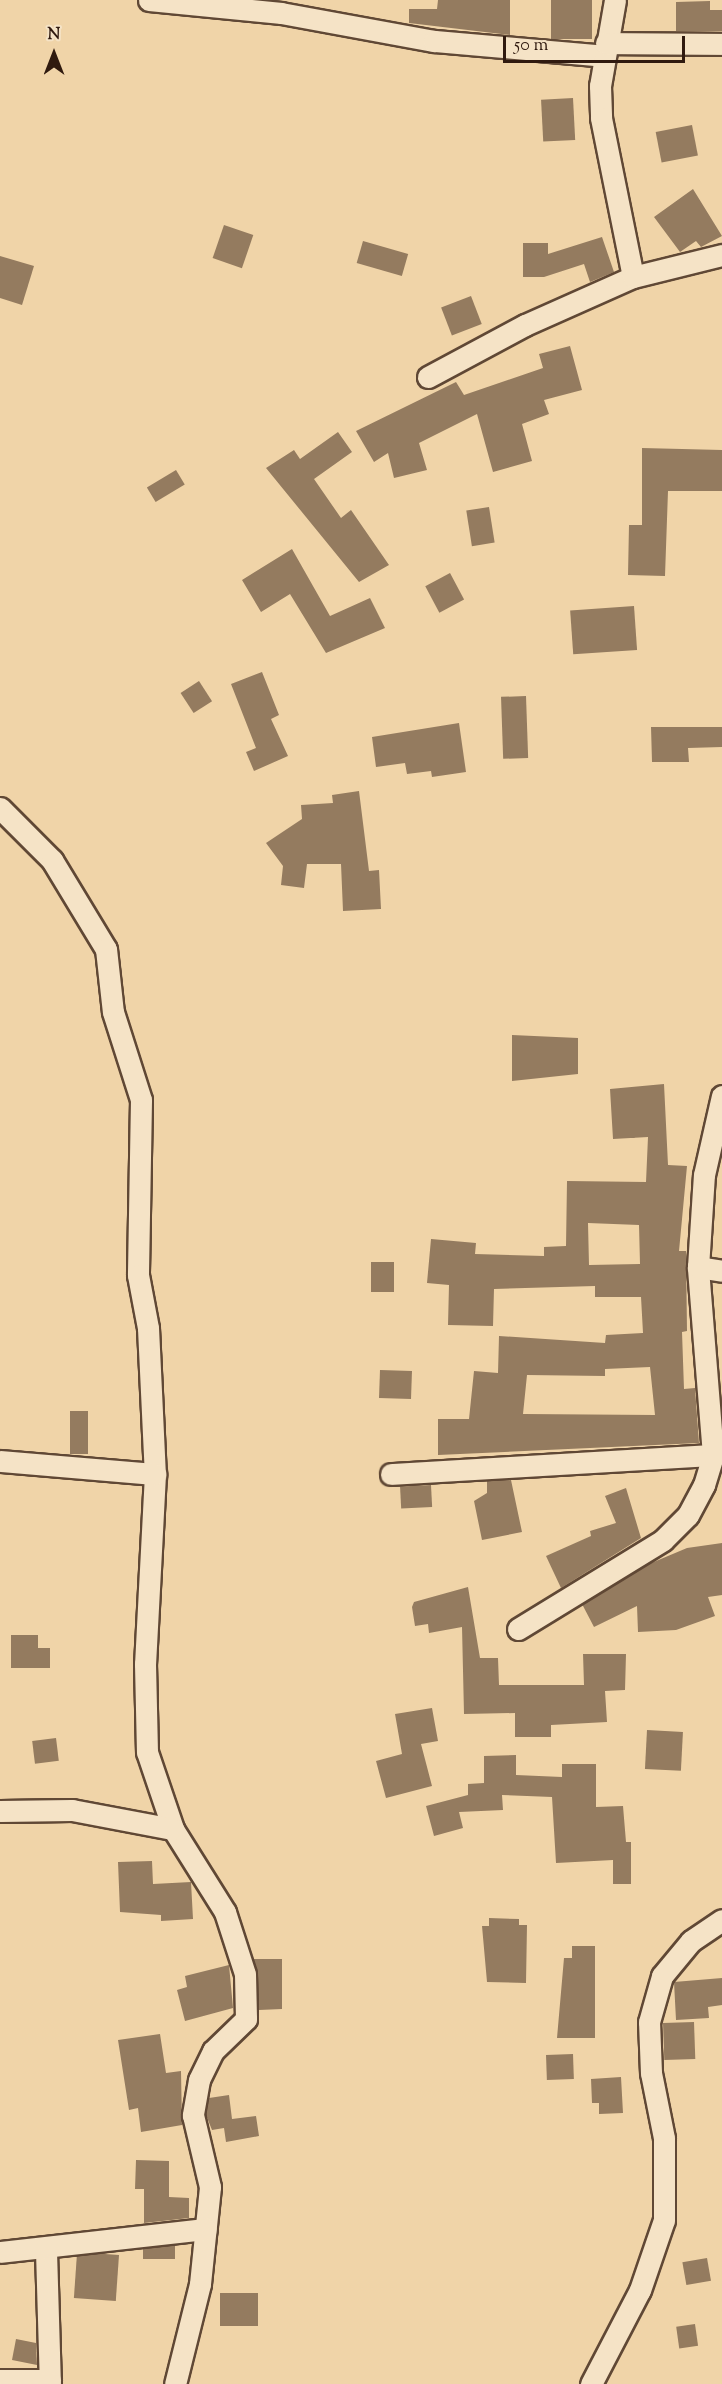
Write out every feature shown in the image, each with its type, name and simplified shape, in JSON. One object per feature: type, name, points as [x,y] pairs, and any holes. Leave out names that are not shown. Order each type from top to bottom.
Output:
[{"type":"street","points":[[148,0],[281,13],[434,41],[605,49],[722,44]]},
{"type":"street","points":[[615,0],[605,49],[601,118],[633,277]]},
{"type":"street","points":[[428,377],[525,325],[633,277],[722,255]]},
{"type":"street","points":[[0,808],[52,860],[106,949],[114,1012],[141,1100],[138,1275],[148,1328],[155,1474],[145,1664],[147,1752],[173,1829],[225,1912],[245,1974],[246,2019],[213,2051],[199,2080],[193,2115],[210,2187],[200,2284],[175,2384]]},
{"type":"street","points":[[518,1629],[663,1540],[688,1515],[713,1455],[698,1267],[704,1175],[722,1096]]},
{"type":"street","points":[[698,1267],[722,1271]]},
{"type":"street","points":[[391,1474],[713,1455]]},
{"type":"street","points":[[0,1461],[155,1474]]},
{"type":"street","points":[[0,1811],[72,1810],[173,1829]]},
{"type":"street","points":[[591,2384],[640,2290],[664,2220],[667,2184],[651,2073],[652,2010],[662,1976],[690,1941],[722,1920]]},
{"type":"street","points":[[0,2252],[46,2251],[206,2229]]},
{"type":"street","points":[[0,2380],[50,2382],[46,2251]]},
{"type":"building","points":[[438,0],[510,0],[510,35],[409,23],[409,9],[437,9]]},
{"type":"building","points":[[551,0],[592,0],[592,39],[551,39]]},
{"type":"building","points":[[710,1],[710,10],[722,10],[722,31],[676,31],[676,2]]},
{"type":"building","points":[[573,98],[575,140],[543,142],[541,100]]},
{"type":"building","points":[[692,125],[698,155],[662,162],[656,132]]},
{"type":"building","points":[[693,189],[722,236],[701,247],[696,241],[680,252],[654,217]]},
{"type":"building","points":[[224,225],[253,235],[242,268],[213,258]]},
{"type":"building","points":[[602,237],[614,272],[590,282],[584,264],[544,277],[523,277],[523,243],[548,243],[548,254]]},
{"type":"building","points":[[363,241],[408,254],[402,276],[357,263]]},
{"type":"building","points":[[0,256],[34,266],[22,305],[0,298]]},
{"type":"building","points":[[471,296],[482,324],[452,335],[441,307]]},
{"type":"building","points":[[570,346],[582,390],[544,400],[549,414],[522,424],[532,461],[493,472],[477,414],[419,443],[427,470],[394,478],[388,453],[374,462],[356,431],[456,382],[464,395],[543,368],[539,354]]},
{"type":"building","points":[[338,432],[352,452],[314,479],[341,518],[351,510],[389,565],[359,582],[266,468],[294,450],[300,459]]},
{"type":"building","points":[[642,448],[722,450],[722,491],[668,491],[665,576],[628,575],[629,525],[642,525]]},
{"type":"building","points":[[176,470],[185,485],[156,502],[147,488]]},
{"type":"building","points":[[489,507],[495,543],[472,546],[466,511]]},
{"type":"building","points":[[292,549],[330,616],[370,598],[385,628],[326,653],[290,594],[261,612],[242,580]]},
{"type":"building","points":[[450,573],[464,599],[439,613],[425,586]]},
{"type":"building","points":[[634,606],[637,650],[573,654],[570,610]]},
{"type":"building","points":[[262,672],[279,715],[271,719],[288,756],[254,771],[246,752],[256,748],[231,684]]},
{"type":"building","points":[[199,681],[212,701],[194,713],[181,693]]},
{"type":"building","points":[[526,696],[528,758],[503,759],[501,697]]},
{"type":"building","points":[[459,723],[466,772],[432,777],[431,771],[407,774],[405,763],[376,767],[372,737]]},
{"type":"building","points":[[651,727],[722,727],[722,747],[688,748],[689,762],[652,762]]},
{"type":"building","points":[[359,791],[369,871],[379,870],[381,909],[343,911],[341,864],[307,864],[304,888],[281,885],[283,866],[266,843],[302,819],[301,805],[333,803],[332,795]]},
{"type":"building","points":[[512,1035],[578,1038],[578,1074],[512,1081]]},
{"type":"building","points":[[664,1084],[668,1165],[687,1166],[679,1251],[686,1251],[687,1331],[682,1332],[684,1389],[695,1388],[699,1443],[438,1455],[438,1419],[469,1419],[474,1371],[498,1373],[499,1336],[605,1343],[606,1335],[643,1333],[641,1297],[595,1297],[595,1286],[494,1289],[493,1326],[448,1325],[449,1285],[427,1283],[431,1239],[476,1243],[475,1254],[544,1256],[544,1247],[566,1246],[567,1181],[646,1182],[648,1137],[613,1139],[610,1089]],"holes":[[[588,1223],[639,1225],[640,1264],[589,1265]],[[650,1367],[655,1415],[523,1414],[527,1375],[605,1376],[605,1369]]]},
{"type":"building","points":[[371,1262],[394,1262],[394,1292],[371,1292]]},
{"type":"building","points":[[380,1370],[412,1371],[411,1399],[379,1398]]},
{"type":"building","points":[[70,1411],[88,1411],[88,1454],[70,1454]]},
{"type":"building","points":[[511,1480],[522,1532],[482,1540],[474,1501],[487,1493],[487,1481]]},
{"type":"building","points":[[431,1485],[432,1507],[401,1509],[400,1487]]},
{"type":"building","points":[[626,1488],[641,1538],[561,1588],[546,1556],[591,1536],[590,1531],[616,1523],[605,1496]]},
{"type":"building","points":[[722,1543],[722,1595],[708,1597],[715,1616],[676,1630],[638,1632],[637,1606],[594,1627],[582,1604],[649,1564],[687,1548]]},
{"type":"building","points":[[468,1587],[480,1658],[498,1658],[499,1685],[584,1685],[583,1654],[626,1654],[625,1690],[605,1691],[607,1722],[551,1725],[551,1737],[515,1737],[515,1713],[464,1714],[462,1627],[429,1633],[428,1624],[415,1626],[412,1607],[414,1602]]},
{"type":"building","points":[[11,1635],[38,1635],[38,1648],[50,1648],[50,1668],[11,1668]]},
{"type":"building","points":[[432,1708],[438,1741],[421,1744],[432,1786],[386,1798],[376,1761],[402,1754],[395,1714]]},
{"type":"building","points":[[647,1730],[683,1732],[681,1771],[645,1769]]},
{"type":"building","points":[[56,1738],[59,1761],[35,1764],[32,1741]]},
{"type":"building","points":[[516,1755],[516,1775],[562,1777],[562,1764],[596,1764],[596,1807],[623,1806],[626,1842],[631,1842],[631,1884],[613,1884],[613,1860],[556,1863],[552,1797],[502,1795],[503,1810],[459,1812],[463,1828],[434,1836],[426,1806],[468,1795],[468,1784],[484,1783],[484,1756]]},
{"type":"building","points":[[152,1861],[153,1884],[191,1882],[193,1919],[161,1921],[161,1915],[120,1912],[118,1862]]},
{"type":"building","points":[[489,1918],[519,1919],[519,1925],[527,1925],[526,1983],[487,1982],[482,1926],[489,1926]]},
{"type":"building","points":[[572,1946],[595,1946],[595,2038],[557,2038],[564,1958],[572,1958]]},
{"type":"building","points":[[253,1959],[282,1959],[282,2009],[259,2010]]},
{"type":"building","points":[[229,1965],[233,2008],[185,2021],[177,1990],[187,1987],[185,1976]]},
{"type":"building","points":[[722,1978],[722,2005],[708,2007],[709,2018],[676,2020],[674,1982]]},
{"type":"building","points":[[694,2022],[695,2059],[664,2060],[663,2023]]},
{"type":"building","points":[[160,2034],[166,2073],[181,2071],[182,2125],[141,2132],[138,2108],[129,2110],[118,2040]]},
{"type":"building","points":[[573,2054],[574,2079],[547,2080],[546,2055]]},
{"type":"building","points":[[621,2077],[623,2113],[599,2114],[599,2103],[592,2103],[591,2079]]},
{"type":"building","points":[[229,2095],[232,2119],[256,2116],[259,2136],[226,2142],[224,2128],[212,2130],[206,2115],[209,2098]]},
{"type":"building","points":[[136,2160],[169,2161],[169,2197],[189,2198],[189,2218],[144,2223],[144,2189],[135,2189]]},
{"type":"building","points":[[175,2245],[175,2259],[143,2259],[143,2249]]},
{"type":"building","points":[[77,2252],[119,2255],[116,2301],[74,2298]]},
{"type":"building","points":[[707,2258],[711,2281],[686,2285],[682,2262]]},
{"type":"building","points":[[220,2293],[258,2293],[258,2326],[220,2326]]},
{"type":"building","points":[[695,2324],[698,2346],[679,2348],[676,2327]]},
{"type":"building","points":[[16,2339],[36,2343],[37,2365],[12,2360]]}]
